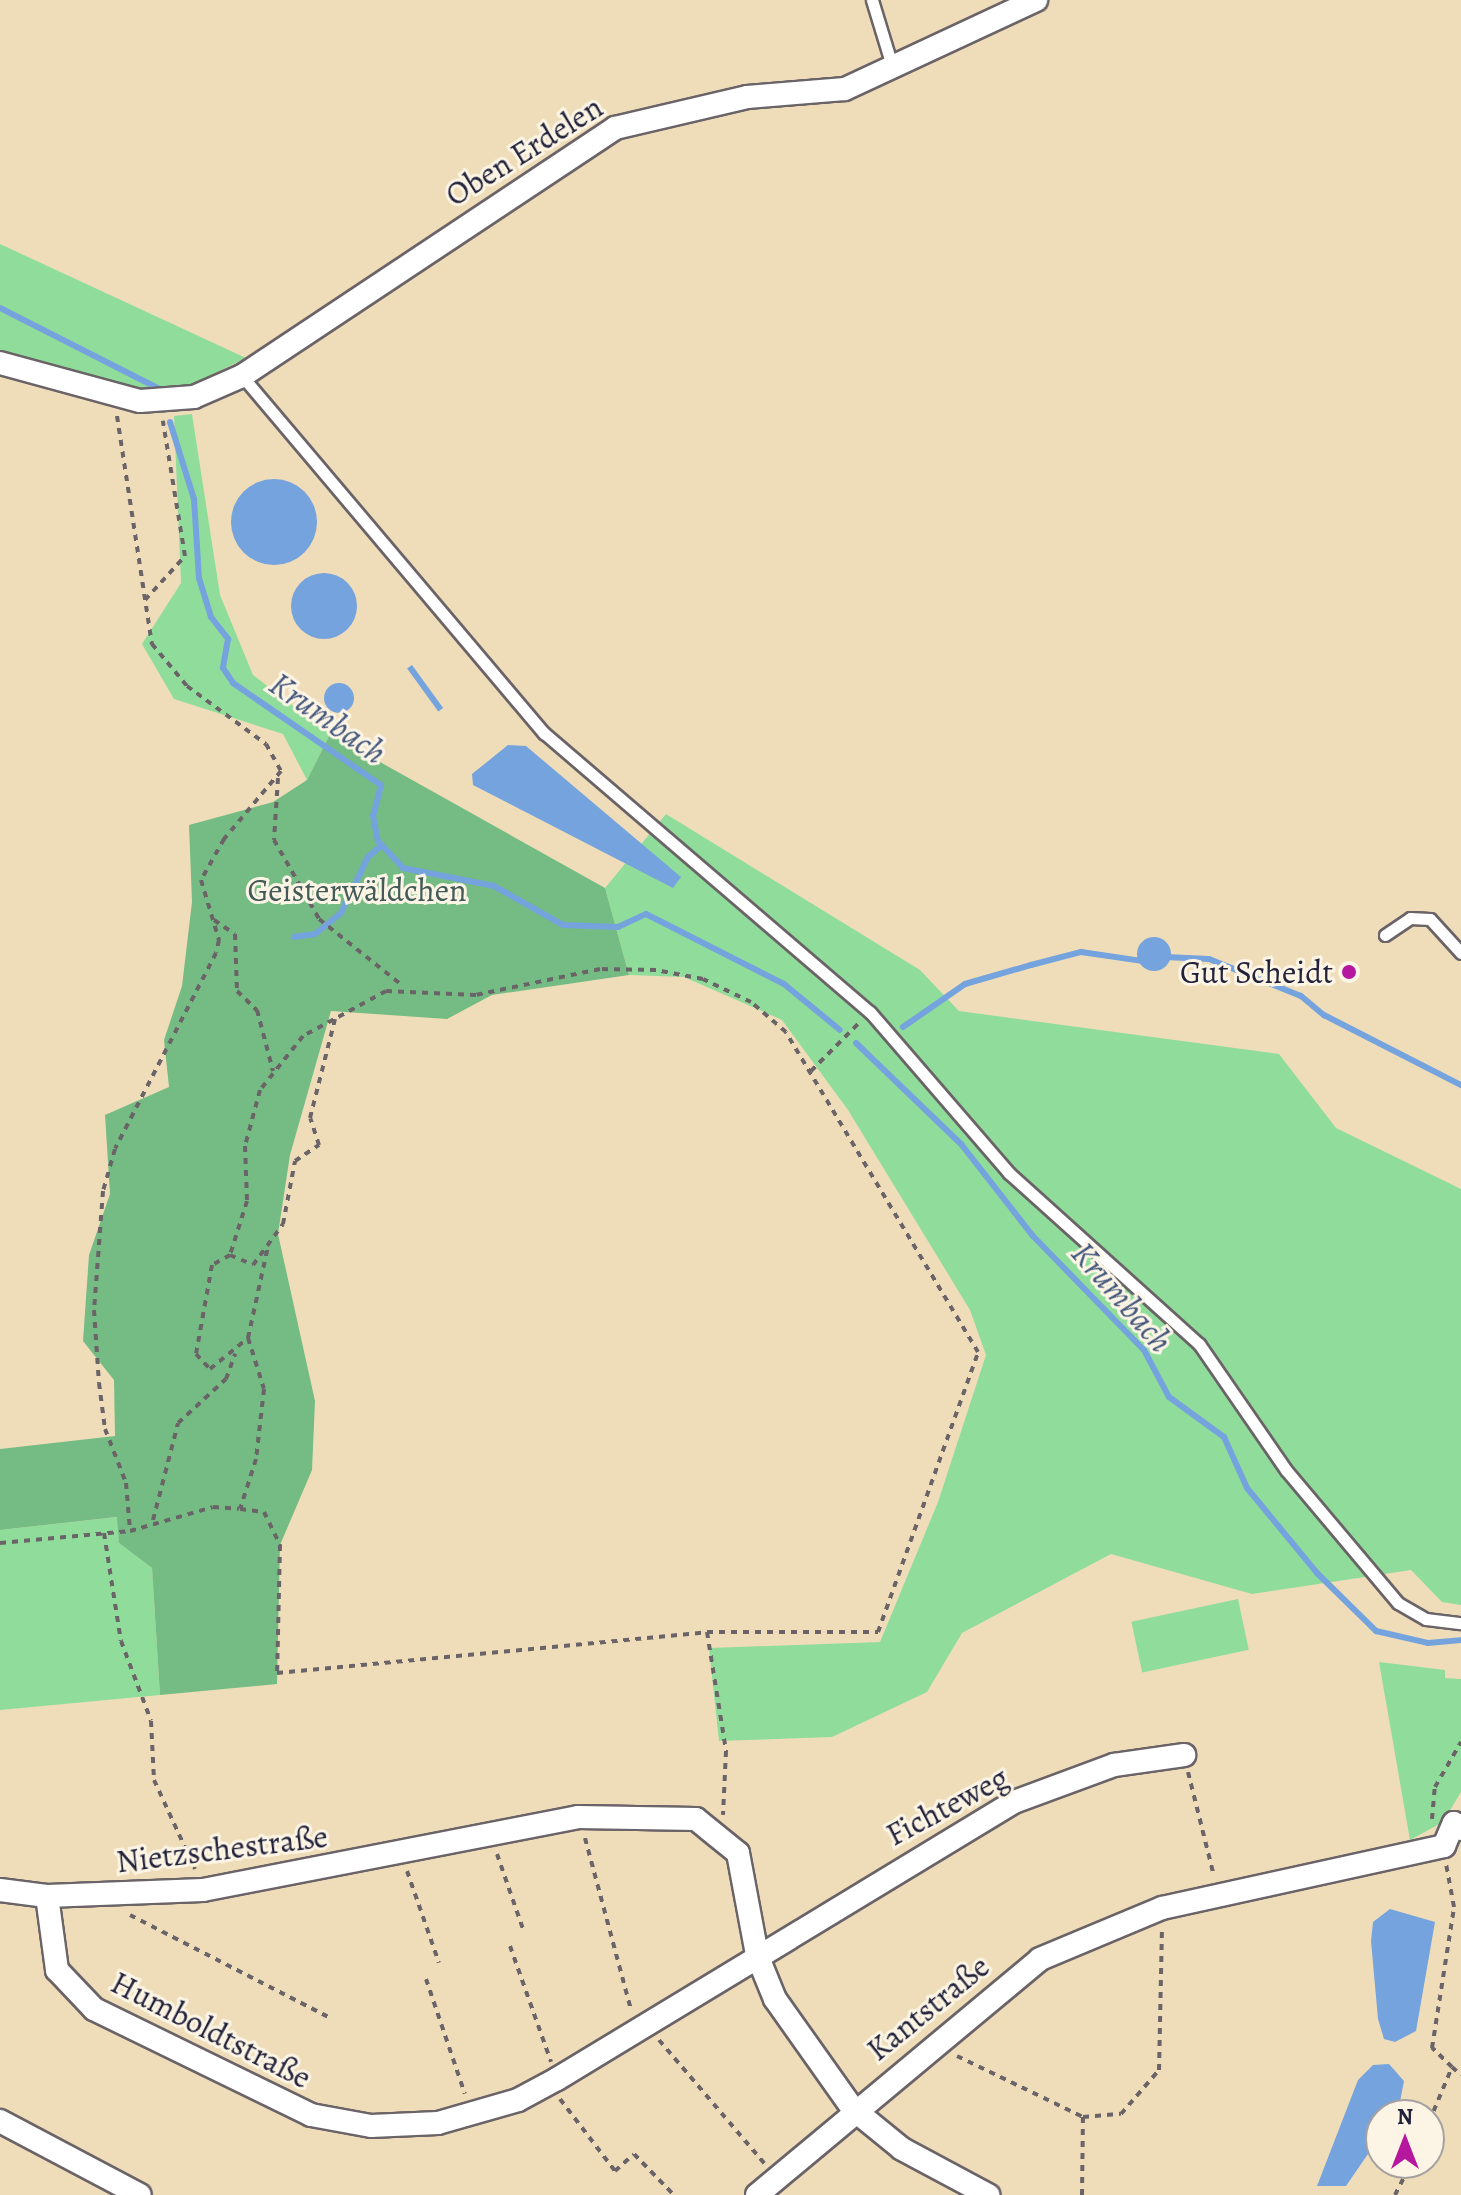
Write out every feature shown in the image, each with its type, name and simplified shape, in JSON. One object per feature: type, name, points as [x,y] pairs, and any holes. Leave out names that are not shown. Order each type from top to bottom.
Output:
[{"type":"street","name":"Oben Erdelen","points":[[167,404],[242,376],[615,128],[747,97],[845,89],[1036,0]]},
{"type":"street","points":[[0,363],[114,394],[167,404]]},
{"type":"street","name":"Fichteweg","points":[[757,1955],[1014,1802],[1114,1765],[1187,1765]]},
{"type":"street","name":"Nietzschestraße","points":[[0,1890],[47,1896],[97,1896],[203,1890],[401,1854],[489,1833],[578,1817],[657,1814],[717,1828]]},
{"type":"street","points":[[1444,1846],[1459,1820]]},
{"type":"street","points":[[717,1828],[738,1853],[757,1955],[775,1999],[853,2109],[902,2149],[988,2195]]},
{"type":"street","name":"Kantstraße","points":[[757,2195],[853,2109],[1040,1959],[1162,1908],[1444,1846]]},
{"type":"street","name":"Humboldtstraße","points":[[47,1896],[49,1946],[71,1991],[268,2099],[371,2126],[473,2115],[552,2082],[757,1955]]},
{"type":"street","points":[[0,2121],[140,2195]]},
{"type":"lane","points":[[872,0],[893,69]]},
{"type":"lane","points":[[242,376],[544,733],[870,1012],[1009,1173],[1215,1361],[1286,1470],[1368,1573],[1426,1619],[1461,1623]]},
{"type":"lane","points":[[1385,935],[1410,918],[1430,919],[1461,953]]},
{"type":"path","points":[[0,1543],[130,1531],[153,1520],[240,1509],[264,1512],[280,1545],[277,1673],[707,1632],[878,1632],[978,1352],[786,1032],[751,1002],[703,979],[600,969],[476,995],[403,986],[319,919],[274,840],[281,771],[266,744],[167,669],[144,622],[144,602],[114,394]]},
{"type":"path","points":[[144,602],[185,556],[162,426],[167,404]]},
{"type":"path","points":[[130,1531],[126,1483],[105,1429],[99,1383],[94,1310],[103,1191],[115,1149],[216,953],[212,918],[201,880],[224,839],[281,771]]},
{"type":"path","points":[[212,918],[235,934],[237,991],[257,1010],[273,1071]]},
{"type":"path","points":[[248,1338],[235,1352],[210,1369],[196,1354],[212,1265],[230,1255],[247,1201],[245,1146],[260,1090],[303,1036],[403,986]]},
{"type":"path","points":[[811,1071],[870,1012]]},
{"type":"path","points":[[230,1255],[253,1265],[283,1224],[295,1161],[319,1145],[310,1118],[335,1019]]},
{"type":"path","points":[[240,1509],[256,1459],[264,1389],[248,1338],[269,1243]]},
{"type":"path","points":[[153,1520],[172,1435],[226,1379],[235,1352]]},
{"type":"path","points":[[104,1533],[121,1641],[151,1721],[154,1780],[203,1890]]},
{"type":"path","points":[[707,1632],[715,1652],[729,1803],[717,1828]]},
{"type":"path","points":[[1461,1742],[1432,1800],[1436,1837],[1444,1846],[1454,1907],[1432,2048],[1461,2075]]},
{"type":"path","points":[[1187,1765],[1218,1894]]},
{"type":"path","points":[[578,1817],[610,1910],[602,1922],[642,2028],[777,2178]]},
{"type":"path","points":[[489,1833],[523,1929]]},
{"type":"path","points":[[401,1854],[439,1963]]},
{"type":"path","name":"Nietzschestraße","points":[[97,1896],[330,2018]]},
{"type":"path","points":[[934,2042],[1021,2093],[1083,2117],[1121,2114],[1159,2070],[1162,1908]]},
{"type":"path","points":[[510,1946],[552,2082],[615,2171],[634,2154],[674,2195]]},
{"type":"path","points":[[426,1979],[473,2115]]},
{"type":"path","points":[[1439,2099],[1452,2067]]},
{"type":"path","points":[[1082,2195],[1083,2117]]},
{"type":"green space","points":[[0,244],[246,358],[185,388],[140,393],[0,357]]},
{"type":"green space","points":[[192,414],[220,595],[253,675],[330,734],[307,780],[283,734],[174,699],[142,644],[181,583],[174,416]]},
{"type":"green space","name":"Geisterwäldchen","points":[[330,734],[605,888],[629,975],[492,995],[447,1019],[331,1011],[290,1155],[278,1234],[315,1401],[312,1470],[280,1545],[277,1684],[160,1695],[152,1568],[119,1543],[117,1517],[0,1530],[0,1449],[115,1436],[114,1380],[83,1341],[89,1255],[110,1194],[105,1115],[169,1087],[164,1040],[182,986],[192,902],[189,825],[273,802],[307,780]]},
{"type":"green space","points":[[666,814],[920,970],[959,1011],[1279,1054],[1336,1128],[1461,1189],[1461,1605],[1442,1602],[1411,1570],[1252,1594],[1111,1554],[962,1633],[927,1692],[832,1737],[719,1741],[709,1648],[880,1642],[938,1502],[986,1355],[970,1310],[848,1110],[782,1020],[684,977],[629,975],[605,888]]},
{"type":"green space","points":[[118,1517],[119,1543],[152,1568],[160,1695],[0,1710],[0,1530]]},
{"type":"green space","points":[[1238,1599],[1249,1650],[1142,1673],[1131,1622]]},
{"type":"green space","points":[[1379,1662],[1445,1670],[1445,1678],[1461,1679],[1461,1792],[1443,1822],[1410,1840]]},
{"type":"water","points":[[274,479],[291,482],[310,498],[317,522],[314,539],[298,558],[274,565],[257,562],[238,546],[231,522],[234,505],[250,486]]},
{"type":"water","points":[[324,573],[337,576],[347,583],[354,593],[357,606],[354,619],[347,629],[337,636],[324,639],[311,636],[301,629],[294,619],[291,606],[294,593],[301,583],[311,576]]},
{"type":"water","points":[[412,665],[443,708],[438,711],[407,669]]},
{"type":"water","points":[[339,683],[350,687],[354,698],[350,709],[339,713],[328,709],[324,698],[328,687]]},
{"type":"water","points":[[508,745],[526,746],[681,877],[673,888],[473,785],[472,774]]},
{"type":"water","points":[[1154,937],[1166,942],[1171,954],[1166,966],[1154,971],[1142,966],[1137,954],[1142,942]]},
{"type":"water","points":[[1390,1909],[1435,1922],[1416,2031],[1395,2042],[1384,2039],[1378,2019],[1371,1941],[1373,1922]]},
{"type":"water","points":[[1389,2064],[1404,2081],[1401,2099],[1365,2099],[1365,2158],[1346,2186],[1317,2186],[1358,2080],[1373,2065]]},
{"type":"waterway","name":"Krumbach","points":[[0,308],[160,389]]},
{"type":"waterway","name":"Krumbach","points":[[170,422],[194,499],[199,578],[211,617],[228,639],[223,668],[233,683],[381,785],[373,816],[378,841],[403,868],[494,886],[563,925],[618,927],[646,914],[784,984],[840,1030]]},
{"type":"waterway","points":[[294,937],[315,934],[341,913],[368,857],[382,845]]},
{"type":"waterway","points":[[903,1027],[965,984],[1031,965],[1081,952],[1143,961]]},
{"type":"waterway","points":[[1165,957],[1209,959],[1301,996],[1324,1015],[1461,1085]]},
{"type":"waterway","name":"Krumbach","points":[[856,1043],[961,1144],[1033,1236],[1144,1350],[1169,1397],[1224,1437],[1247,1488],[1317,1573],[1376,1631],[1428,1643],[1461,1640]]},
{"type":"place","name":"Gut Scheidt","points":[[1349,972]]}]
